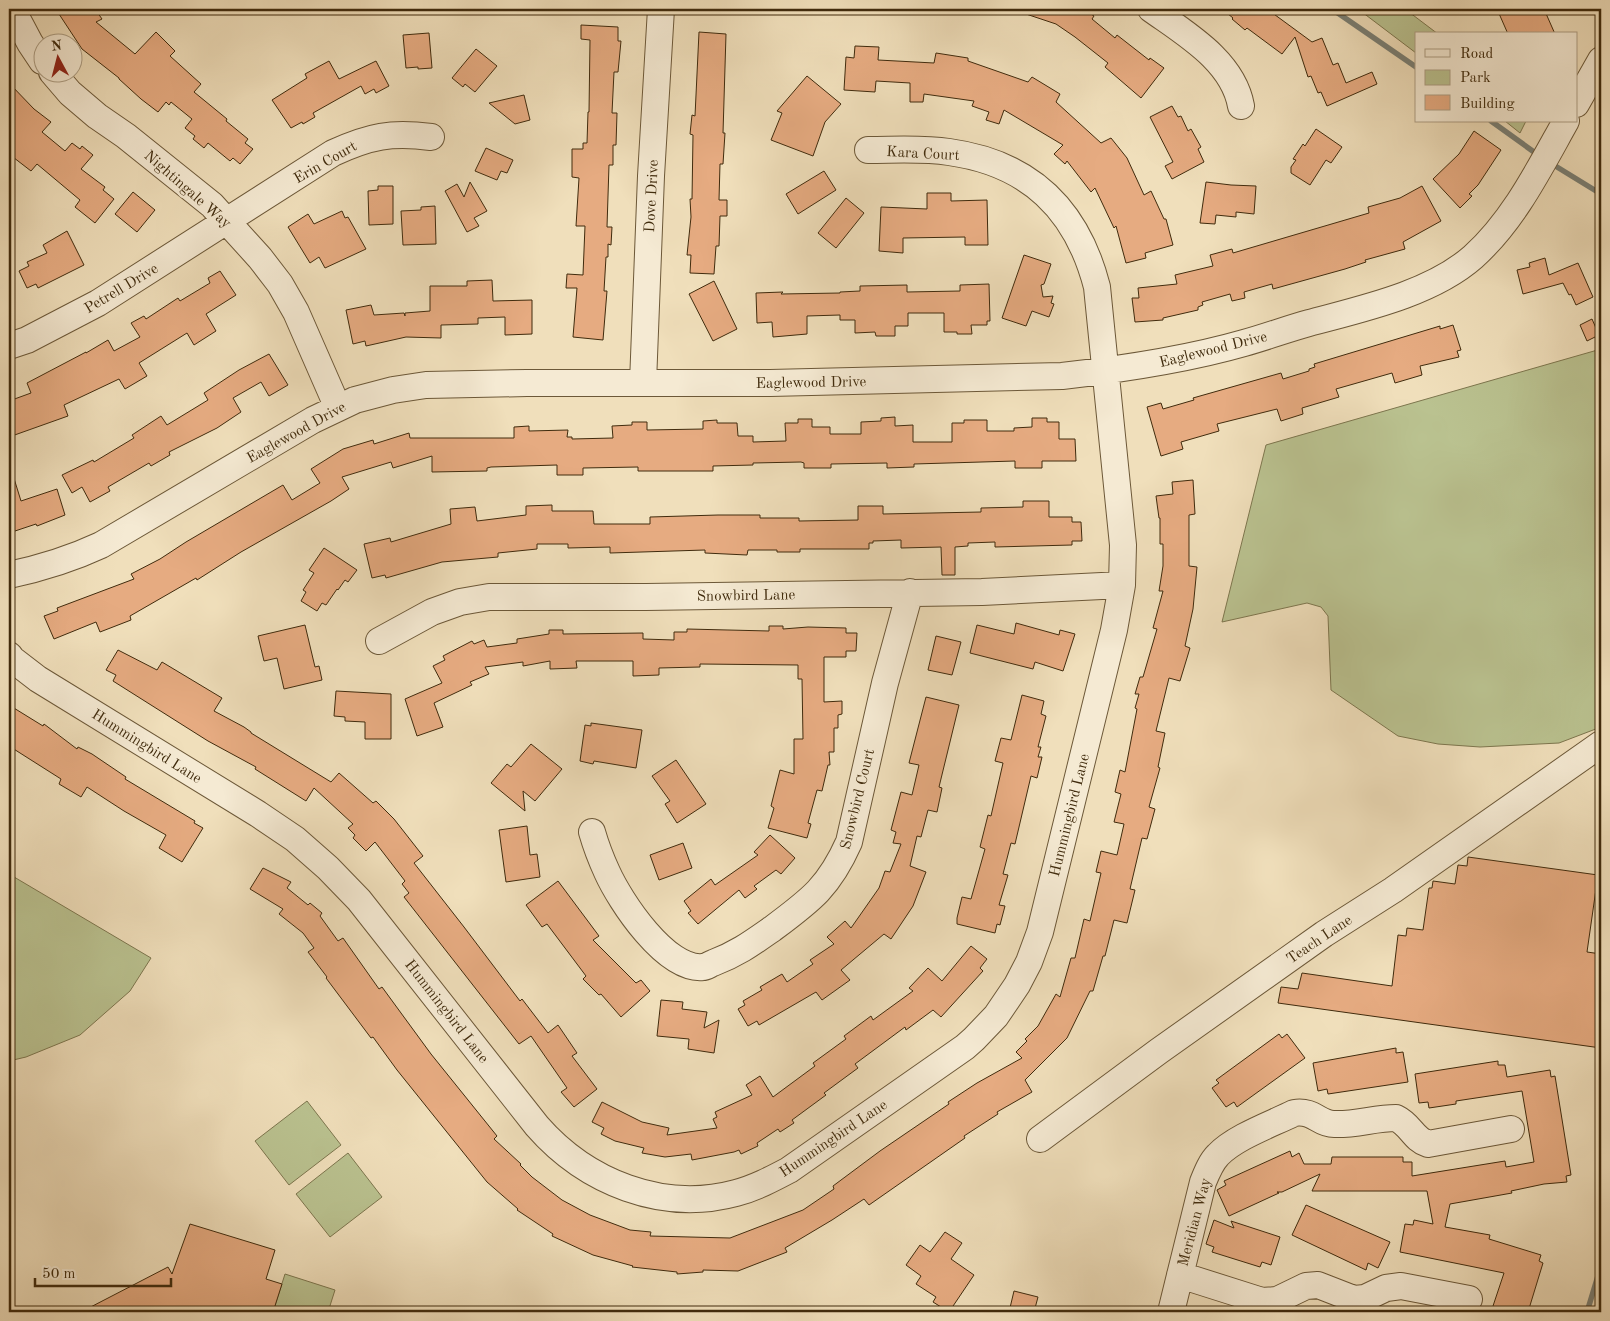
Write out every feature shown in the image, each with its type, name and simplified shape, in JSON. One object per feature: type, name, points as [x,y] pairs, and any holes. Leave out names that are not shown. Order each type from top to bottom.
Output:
[{"type":"street","points":[[12,9],[32,47]]},
{"type":"street","name":"Dove Drive","points":[[642,383],[660,9]]},
{"type":"street","points":[[1151,9],[1193,39],[1226,70],[1234,82],[1241,106]]},
{"type":"street","points":[[1578,100],[1601,60]]},
{"type":"street","name":"Nightingale Way","points":[[61,82],[70,93],[97,116],[134,142],[212,205],[260,258],[280,284],[296,312],[338,408]]},
{"type":"street","name":"Eaglewood Drive","points":[[9,575],[39,569],[68,560],[101,545],[313,420],[355,400],[393,390],[426,385],[770,383],[1062,376],[1178,359],[1243,344],[1357,310],[1419,289],[1442,278],[1472,258],[1494,237],[1516,208],[1565,122]]},
{"type":"street","name":"Erin Court","points":[[228,221],[333,153],[360,141],[383,135],[399,134],[431,137]]},
{"type":"street","name":"Kara Court","points":[[868,150],[947,152],[979,157],[1004,167],[1027,180],[1048,197],[1071,224],[1081,240],[1091,266],[1097,287],[1106,371]]},
{"type":"street","name":"Petrell Drive","points":[[9,346],[27,340],[98,303],[228,221]]},
{"type":"street","name":"Hummingbird Lane","points":[[9,655],[38,679],[258,814],[295,840],[328,868],[359,900],[537,1126],[566,1155],[585,1169],[611,1183],[633,1191],[661,1197],[707,1198],[736,1193],[763,1184],[789,1170],[965,1047],[996,1016],[1029,962],[1040,932],[1114,630],[1122,585],[1123,545],[1106,371]]},
{"type":"street","name":"Snowbird Lane","points":[[379,641],[432,612],[460,602],[489,597],[646,597],[982,592],[1122,585]]},
{"type":"street","name":"Snowbird Court","points":[[592,832],[608,873],[623,900],[657,945],[670,956],[686,964],[702,967],[741,951],[810,901],[829,880],[839,864],[848,842],[885,683],[910,592]]},
{"type":"street","name":"Teach Lane","points":[[1040,1139],[1159,1051],[1324,934],[1394,890],[1601,744]]},
{"type":"street","name":"Meridian Way","points":[[1171,1312],[1203,1182],[1208,1169],[1217,1156],[1230,1144],[1294,1113],[1302,1112],[1313,1114],[1323,1121],[1333,1124],[1396,1118],[1405,1122],[1420,1142],[1428,1144],[1511,1129]]},
{"type":"street","points":[[1180,1275],[1262,1301],[1277,1300],[1306,1286],[1318,1285],[1354,1299],[1365,1298],[1386,1288],[1401,1286],[1469,1299]]},
{"type":"green space","points":[[1358,9],[1405,9],[1435,32],[1415,32],[1415,52]]},
{"type":"green space","points":[[1506,122],[1526,122],[1520,133]]},
{"type":"green space","points":[[1601,349],[1601,727],[1559,743],[1480,747],[1438,744],[1398,736],[1331,690],[1328,616],[1321,607],[1307,603],[1222,622],[1266,445]]},
{"type":"green space","points":[[9,874],[151,958],[130,991],[80,1035],[26,1057],[9,1061]]},
{"type":"green space","points":[[307,1101],[341,1145],[289,1185],[255,1141]]},
{"type":"green space","points":[[348,1153],[382,1197],[330,1237],[296,1194]]},
{"type":"green space","points":[[285,1274],[335,1290],[328,1312],[273,1312]]},
{"type":"building","points":[[68,9],[95,9],[102,19],[96,22],[135,54],[156,32],[175,51],[170,56],[201,84],[194,92],[248,139],[245,143],[253,149],[240,164],[233,158],[230,161],[208,143],[204,148],[193,139],[195,136],[185,128],[192,119],[171,102],[169,105],[166,102],[158,112],[141,99],[119,78],[82,49],[82,32],[71,32],[59,14]]},
{"type":"building","points":[[1018,9],[1083,9],[1094,16],[1092,19],[1115,38],[1117,35],[1149,60],[1150,58],[1164,68],[1141,98],[1105,67],[1108,63],[1075,37],[1056,24],[1017,11]]},
{"type":"building","points":[[1222,9],[1267,9],[1312,42],[1322,38],[1333,65],[1338,63],[1346,83],[1372,72],[1377,84],[1327,106],[1321,92],[1318,93],[1311,76],[1308,77],[1295,37],[1282,54],[1247,28],[1245,30]]},
{"type":"building","points":[[1497,9],[1544,9],[1554,32],[1507,32]]},
{"type":"building","points":[[581,25],[618,27],[618,41],[621,41],[618,72],[614,72],[612,113],[617,113],[616,145],[613,145],[613,165],[609,165],[607,227],[612,227],[611,245],[608,244],[608,257],[606,257],[604,291],[607,291],[603,340],[573,337],[577,288],[566,288],[567,274],[583,275],[585,226],[576,226],[579,178],[572,177],[572,149],[583,149],[583,143],[587,143],[589,112],[590,40],[581,39]]},
{"type":"building","points":[[699,32],[726,34],[723,133],[725,133],[723,164],[720,164],[719,200],[727,200],[727,216],[720,216],[719,246],[716,246],[714,274],[690,273],[691,255],[687,255],[691,217],[690,199],[692,199],[693,135],[690,134],[692,115],[695,116]]},
{"type":"building","points":[[429,33],[432,68],[406,68],[403,35]]},
{"type":"building","points":[[855,46],[879,47],[878,60],[934,63],[936,53],[968,58],[968,61],[1028,82],[1032,77],[1060,94],[1056,102],[1101,143],[1111,138],[1127,158],[1144,195],[1151,191],[1164,219],[1166,219],[1173,245],[1145,253],[1146,258],[1126,263],[1116,226],[1114,228],[1095,188],[1091,192],[1067,161],[1065,164],[1054,154],[1063,145],[1004,110],[999,124],[986,120],[989,112],[972,106],[974,101],[924,94],[923,102],[910,102],[910,83],[876,81],[875,92],[844,90],[846,57],[854,58]]},
{"type":"building","points":[[476,49],[497,66],[475,92],[465,84],[463,87],[452,78]]},
{"type":"building","points":[[329,61],[339,79],[376,61],[389,86],[376,93],[374,89],[365,94],[361,86],[313,113],[315,117],[291,128],[272,100],[307,78],[305,74]]},
{"type":"building","points":[[807,76],[841,104],[825,122],[813,156],[771,140],[782,113],[777,111]]},
{"type":"building","points":[[9,83],[34,109],[51,122],[42,132],[65,151],[72,143],[80,149],[82,146],[93,155],[81,169],[105,187],[103,190],[114,199],[95,223],[75,207],[80,200],[37,164],[31,171],[9,154]]},
{"type":"building","points":[[524,95],[530,120],[515,124],[489,103]]},
{"type":"building","points":[[1172,106],[1178,117],[1181,116],[1188,131],[1191,129],[1201,147],[1198,149],[1204,162],[1172,179],[1165,166],[1173,162],[1150,117]]},
{"type":"building","points":[[1316,129],[1342,147],[1331,163],[1326,160],[1310,185],[1291,173],[1291,167],[1296,160],[1293,159],[1303,144],[1305,146]]},
{"type":"building","points":[[1474,131],[1501,150],[1478,185],[1469,194],[1472,196],[1460,208],[1433,179],[1459,154]]},
{"type":"building","points":[[486,148],[513,160],[507,173],[501,171],[497,180],[475,171]]},
{"type":"building","points":[[824,171],[836,190],[798,214],[786,194]]},
{"type":"building","points":[[470,182],[487,211],[474,218],[479,226],[467,232],[445,191],[457,184],[464,197]]},
{"type":"building","points":[[1206,182],[1256,186],[1254,214],[1236,212],[1236,217],[1216,215],[1215,224],[1200,223]]},
{"type":"building","points":[[378,186],[393,186],[393,224],[369,225],[368,191],[378,190]]},
{"type":"building","points":[[1422,186],[1441,221],[1403,242],[1405,249],[1365,260],[1366,262],[1345,269],[1273,289],[1272,284],[1244,292],[1245,298],[1232,301],[1230,294],[1202,302],[1203,305],[1198,307],[1198,310],[1163,318],[1163,320],[1135,322],[1132,298],[1139,298],[1138,288],[1177,284],[1175,275],[1213,266],[1210,255],[1232,249],[1233,253],[1369,213],[1368,207],[1400,198]]},
{"type":"building","points":[[133,192],[155,210],[137,232],[115,214]]},
{"type":"building","points":[[927,193],[951,193],[951,201],[987,200],[988,245],[965,245],[965,237],[903,238],[903,253],[879,251],[881,207],[927,209]]},
{"type":"building","points":[[846,198],[864,213],[836,248],[818,233]]},
{"type":"building","points":[[435,206],[436,244],[403,245],[401,211],[421,210],[421,207]]},
{"type":"building","points":[[342,211],[345,218],[348,217],[366,249],[325,268],[319,257],[310,263],[288,227],[308,214],[314,224]]},
{"type":"building","points":[[67,231],[84,265],[38,288],[36,284],[27,288],[19,271],[29,266],[27,262],[47,253],[43,245]]},
{"type":"building","points":[[1024,255],[1051,264],[1044,284],[1041,285],[1043,297],[1053,296],[1051,303],[1054,304],[1049,317],[1032,311],[1026,326],[1002,318]]},
{"type":"building","points":[[1545,258],[1549,275],[1578,263],[1593,297],[1576,305],[1563,283],[1523,294],[1517,270],[1530,267],[1529,263]]},
{"type":"building","points":[[220,271],[236,295],[206,314],[216,331],[194,345],[187,333],[139,363],[147,376],[125,389],[119,379],[64,405],[68,416],[9,437],[9,401],[31,393],[27,383],[108,340],[114,351],[140,337],[131,323],[144,316],[146,319],[178,298],[180,301],[210,283],[208,278]]},
{"type":"building","points":[[492,280],[493,301],[532,300],[532,334],[505,335],[505,317],[478,318],[478,324],[441,325],[441,338],[406,337],[366,346],[365,341],[353,344],[346,310],[371,305],[374,315],[404,313],[405,316],[405,313],[430,311],[430,286],[467,286],[467,281]]},
{"type":"building","points":[[714,281],[737,329],[713,341],[689,294]]},
{"type":"building","points":[[989,284],[990,321],[987,321],[987,325],[971,325],[972,334],[944,332],[944,313],[908,313],[908,326],[895,326],[895,336],[876,336],[875,332],[855,333],[855,320],[840,320],[840,315],[807,316],[807,334],[773,337],[772,322],[757,323],[756,293],[840,293],[860,291],[860,286],[907,285],[907,292],[960,291],[960,285]]},
{"type":"building","points":[[1592,319],[1599,335],[1587,341],[1580,325]]},
{"type":"building","points":[[1453,325],[1461,350],[1457,351],[1459,357],[1420,366],[1422,375],[1395,383],[1392,373],[1336,389],[1339,397],[1302,408],[1303,414],[1281,421],[1277,409],[1217,424],[1219,431],[1181,442],[1183,449],[1161,456],[1147,407],[1161,403],[1163,409],[1194,400],[1193,398],[1281,373],[1283,379],[1309,371],[1309,369],[1315,367],[1314,364],[1440,326],[1440,329]]},
{"type":"building","points":[[269,354],[288,385],[269,396],[261,382],[233,398],[241,412],[217,428],[169,452],[170,455],[151,466],[149,463],[108,487],[110,491],[90,502],[82,487],[72,493],[62,475],[93,460],[94,462],[134,438],[132,435],[161,416],[167,425],[208,400],[204,393],[239,370]]},
{"type":"building","points":[[895,417],[895,426],[913,425],[913,442],[952,442],[952,423],[964,423],[964,420],[987,420],[987,431],[1014,431],[1014,428],[1032,427],[1032,418],[1047,418],[1047,422],[1059,422],[1059,439],[1075,439],[1076,461],[1042,461],[1042,468],[1015,468],[1015,461],[914,464],[914,467],[887,468],[887,463],[831,464],[831,468],[804,468],[804,463],[801,462],[753,463],[753,465],[713,466],[713,471],[638,471],[638,467],[583,468],[583,475],[557,475],[557,465],[491,467],[487,468],[487,471],[432,472],[432,456],[393,468],[391,462],[342,477],[349,489],[197,580],[196,578],[130,616],[131,620],[100,632],[96,622],[54,639],[44,616],[58,611],[57,608],[134,579],[131,574],[160,559],[283,485],[292,500],[320,483],[311,469],[343,449],[373,440],[374,444],[409,433],[410,438],[514,438],[514,427],[529,426],[529,431],[568,430],[567,437],[572,437],[572,439],[613,438],[612,426],[632,425],[632,422],[647,422],[647,430],[703,429],[703,421],[717,420],[717,423],[737,423],[738,436],[753,436],[753,442],[786,441],[785,423],[798,423],[798,419],[812,419],[812,427],[830,427],[830,434],[861,434],[861,422],[881,421],[881,418]]},
{"type":"building","points":[[9,472],[12,472],[21,501],[57,489],[65,515],[37,526],[36,524],[9,533]]},
{"type":"building","points":[[1193,480],[1195,514],[1189,515],[1189,566],[1197,567],[1193,609],[1185,646],[1190,648],[1180,681],[1169,678],[1156,731],[1165,733],[1158,767],[1160,768],[1149,807],[1155,809],[1147,839],[1142,838],[1130,889],[1135,890],[1127,923],[1114,920],[1105,956],[1103,956],[1093,991],[1090,991],[1067,1038],[1025,1080],[1032,1092],[997,1112],[998,1114],[964,1136],[965,1138],[869,1205],[864,1199],[785,1248],[787,1252],[738,1271],[703,1270],[703,1272],[677,1274],[677,1272],[632,1267],[593,1255],[552,1236],[553,1234],[517,1210],[487,1182],[397,1070],[373,1037],[371,1038],[326,978],[308,952],[314,948],[303,933],[279,914],[283,909],[250,889],[263,868],[291,882],[287,888],[308,905],[310,903],[322,913],[320,916],[338,941],[343,938],[379,989],[382,987],[431,1054],[497,1136],[494,1139],[532,1177],[562,1200],[590,1215],[630,1230],[651,1232],[650,1236],[730,1238],[803,1210],[834,1189],[833,1186],[880,1151],[949,1104],[948,1102],[977,1083],[1022,1058],[1016,1052],[1027,1041],[1025,1039],[1038,1026],[1056,994],[1060,997],[1071,958],[1075,958],[1084,919],[1090,921],[1101,873],[1096,872],[1101,851],[1117,855],[1124,824],[1114,822],[1121,794],[1115,792],[1120,770],[1125,772],[1139,694],[1135,694],[1140,677],[1143,677],[1157,629],[1153,628],[1163,591],[1159,591],[1163,566],[1163,544],[1160,544],[1160,518],[1156,496],[1173,494],[1172,482]]},
{"type":"building","points":[[1023,501],[1049,501],[1049,517],[1072,517],[1072,522],[1081,522],[1082,541],[1072,541],[1072,545],[995,547],[995,542],[968,543],[968,546],[955,547],[955,575],[942,575],[941,547],[901,548],[901,540],[873,541],[873,543],[869,543],[869,549],[800,549],[800,552],[748,550],[747,555],[705,553],[705,550],[610,553],[610,547],[568,548],[568,544],[537,544],[537,549],[498,553],[498,557],[442,562],[386,578],[385,575],[372,578],[364,544],[390,538],[391,542],[451,524],[450,509],[475,507],[477,521],[526,515],[526,506],[552,505],[552,511],[593,511],[594,524],[650,524],[650,517],[718,515],[760,515],[760,518],[799,518],[799,521],[858,520],[858,506],[883,506],[883,514],[981,512],[981,508],[1023,507]]},
{"type":"building","points":[[324,548],[357,570],[348,582],[345,580],[337,589],[326,605],[322,603],[317,611],[301,601],[306,592],[303,590],[314,573],[309,570]]},
{"type":"building","points":[[1016,623],[1059,635],[1060,630],[1075,634],[1063,671],[1035,662],[1033,669],[970,653],[977,625],[1014,634]]},
{"type":"building","points":[[305,625],[315,667],[319,666],[322,680],[284,689],[277,658],[264,661],[258,636]]},
{"type":"building","points":[[769,626],[783,626],[783,629],[808,627],[846,628],[846,633],[857,633],[856,651],[846,651],[846,657],[824,657],[824,702],[842,701],[842,714],[838,715],[838,728],[834,728],[834,752],[829,752],[830,765],[828,765],[822,791],[817,790],[808,823],[811,824],[807,838],[768,828],[774,808],[771,806],[780,770],[794,774],[794,739],[803,739],[802,679],[798,679],[798,665],[700,664],[700,667],[659,668],[659,675],[633,676],[633,661],[576,661],[577,668],[550,669],[550,661],[523,666],[523,662],[485,667],[489,674],[470,682],[472,685],[434,703],[443,727],[417,736],[405,699],[442,683],[433,666],[445,660],[443,656],[472,641],[474,644],[484,640],[487,647],[517,643],[517,639],[549,634],[549,630],[563,630],[563,634],[643,633],[643,639],[674,640],[674,632],[687,632],[687,629],[769,631]]},
{"type":"building","points":[[936,636],[961,642],[952,675],[928,670]]},
{"type":"building","points":[[118,650],[157,670],[162,662],[222,698],[214,711],[244,727],[331,782],[339,773],[373,803],[376,801],[394,819],[423,856],[414,863],[520,1001],[522,999],[548,1033],[558,1025],[577,1053],[572,1056],[597,1089],[574,1107],[561,1092],[567,1088],[531,1036],[519,1044],[404,897],[409,893],[402,884],[405,881],[375,842],[366,851],[353,838],[355,835],[348,828],[353,824],[314,788],[306,801],[255,769],[256,767],[208,741],[113,681],[116,675],[106,670]]},
{"type":"building","points":[[336,691],[391,694],[391,739],[365,739],[365,722],[345,721],[345,717],[334,716]]},
{"type":"building","points":[[1022,695],[1044,701],[1041,714],[1046,716],[1038,747],[1041,747],[1038,757],[1042,757],[1037,778],[1031,776],[1015,844],[1011,843],[1003,874],[1008,875],[999,905],[1005,906],[1000,925],[997,924],[995,933],[957,924],[957,918],[962,897],[971,899],[985,849],[980,847],[988,815],[991,816],[1003,763],[995,761],[1001,738],[1011,740]]},
{"type":"building","points":[[926,697],[959,705],[939,787],[942,788],[937,812],[928,810],[921,837],[917,836],[910,866],[926,872],[913,906],[891,939],[884,934],[841,970],[850,980],[822,1000],[816,992],[759,1025],[757,1021],[748,1026],[738,1009],[745,1005],[743,1001],[762,990],[760,987],[782,974],[787,982],[813,964],[810,960],[834,944],[827,937],[845,921],[851,928],[879,888],[885,871],[890,872],[901,844],[893,843],[896,832],[891,830],[901,792],[912,795],[919,765],[909,763]]},
{"type":"building","points":[[9,705],[43,726],[44,724],[77,749],[78,747],[92,754],[126,777],[125,779],[195,821],[194,823],[203,828],[182,862],[159,848],[166,835],[87,787],[81,797],[59,784],[61,779],[9,746]]},
{"type":"building","points":[[591,723],[642,730],[636,768],[594,761],[593,764],[580,761],[585,725],[591,726]]},
{"type":"building","points":[[531,744],[562,769],[535,801],[523,791],[525,811],[491,783],[507,764],[511,767]]},
{"type":"building","points":[[676,760],[706,804],[677,823],[665,804],[670,801],[652,776]]},
{"type":"building","points":[[527,826],[530,855],[537,854],[540,877],[506,882],[499,830]]},
{"type":"building","points":[[770,835],[795,858],[781,874],[776,870],[754,886],[757,889],[745,898],[739,890],[698,924],[688,913],[691,911],[684,901],[711,879],[715,885],[758,855],[754,852]]},
{"type":"building","points":[[683,843],[692,868],[659,880],[650,855]]},
{"type":"building","points":[[1468,857],[1598,875],[1587,952],[1601,954],[1601,1048],[1278,1003],[1281,987],[1298,989],[1302,973],[1392,986],[1398,935],[1406,936],[1407,928],[1423,930],[1429,888],[1432,888],[1433,881],[1455,884],[1458,865],[1467,866]]},
{"type":"building","points":[[558,881],[599,936],[593,940],[636,983],[641,980],[650,991],[621,1017],[601,994],[599,995],[583,979],[586,976],[547,924],[542,927],[526,905]]},
{"type":"building","points":[[971,946],[987,959],[980,968],[983,971],[941,1017],[933,1010],[906,1030],[905,1027],[855,1064],[858,1068],[792,1120],[794,1123],[780,1132],[778,1129],[757,1143],[758,1146],[741,1154],[739,1150],[692,1160],[691,1154],[665,1157],[642,1153],[644,1148],[615,1141],[601,1134],[604,1128],[592,1122],[602,1102],[642,1122],[669,1128],[667,1135],[717,1128],[713,1119],[717,1117],[715,1112],[752,1095],[746,1085],[760,1076],[773,1097],[815,1066],[813,1063],[846,1039],[844,1036],[871,1016],[873,1020],[913,991],[909,988],[928,968],[942,981]]},
{"type":"building","points":[[661,1000],[683,1002],[682,1009],[707,1012],[704,1028],[719,1020],[714,1053],[688,1049],[689,1039],[657,1036]]},
{"type":"building","points":[[1279,1034],[1282,1038],[1287,1034],[1305,1058],[1237,1107],[1234,1102],[1226,1107],[1212,1088],[1219,1083],[1216,1080]]},
{"type":"building","points":[[1396,1048],[1396,1053],[1403,1052],[1408,1082],[1328,1094],[1327,1089],[1318,1091],[1313,1063]]},
{"type":"building","points":[[1498,1061],[1498,1065],[1505,1065],[1507,1077],[1550,1070],[1551,1077],[1555,1076],[1571,1175],[1566,1176],[1567,1182],[1544,1184],[1511,1191],[1512,1193],[1450,1204],[1445,1227],[1490,1235],[1489,1239],[1541,1255],[1539,1261],[1543,1263],[1528,1312],[1491,1312],[1504,1273],[1400,1252],[1405,1224],[1413,1225],[1414,1220],[1433,1224],[1427,1191],[1312,1191],[1320,1174],[1282,1192],[1277,1192],[1279,1193],[1229,1216],[1217,1190],[1226,1185],[1224,1181],[1290,1151],[1292,1157],[1299,1153],[1304,1164],[1331,1164],[1332,1157],[1403,1157],[1403,1162],[1412,1162],[1412,1176],[1505,1161],[1506,1167],[1534,1162],[1522,1091],[1456,1101],[1456,1104],[1429,1108],[1428,1102],[1419,1103],[1415,1074]]},
{"type":"building","points":[[1306,1205],[1390,1242],[1378,1268],[1368,1263],[1366,1270],[1292,1235]]},
{"type":"building","points":[[1214,1220],[1234,1228],[1231,1221],[1280,1237],[1271,1265],[1262,1262],[1260,1267],[1212,1252],[1214,1247],[1206,1244]]},
{"type":"building","points":[[190,1224],[275,1250],[266,1279],[282,1284],[273,1312],[81,1312],[168,1267],[172,1274]]},
{"type":"building","points":[[945,1232],[962,1243],[951,1259],[974,1275],[949,1312],[933,1302],[936,1297],[916,1284],[921,1276],[906,1265],[920,1245],[930,1252]]},
{"type":"building","points":[[1014,1291],[1038,1297],[1034,1312],[1009,1312]]},
{"type":"waterway","points":[[1332,9],[1415,66]]},
{"type":"waterway","points":[[1492,122],[1534,152]]},
{"type":"waterway","points":[[1557,167],[1601,194]]},
{"type":"waterway","points":[[1587,1312],[1601,1266]]}]
